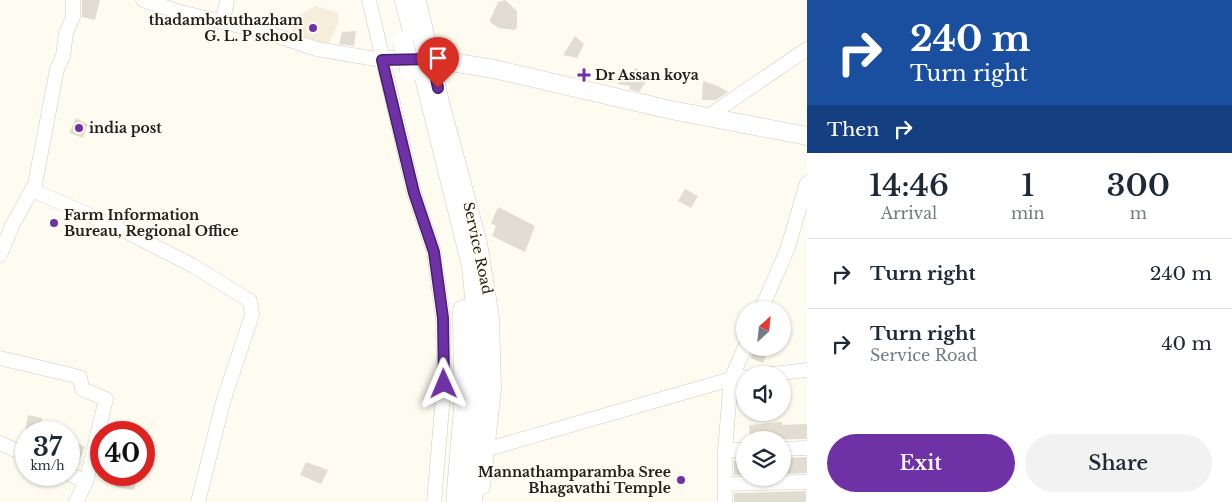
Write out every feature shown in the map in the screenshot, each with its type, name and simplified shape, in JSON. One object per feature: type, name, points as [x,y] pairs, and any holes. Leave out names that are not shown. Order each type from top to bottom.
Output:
[{"type":"highway","points":[[391,0],[421,65],[472,266],[484,390],[472,502]]},
{"type":"highway","points":[[405,0],[409,42]]},
{"type":"highway","points":[[421,65],[459,262],[465,327],[464,400],[456,502]]},
{"type":"main road","points":[[382,60],[557,82],[707,117],[807,136]]},
{"type":"street","points":[[0,255],[12,226],[35,184],[57,69],[63,56],[66,33],[72,17],[73,0]]},
{"type":"street","points":[[143,0],[265,32],[317,49],[382,60]]},
{"type":"street","points":[[223,22],[227,0]]},
{"type":"street","points":[[369,0],[414,193],[434,252],[443,318],[444,384],[434,502]]},
{"type":"street","name":"Service Road","points":[[419,0],[421,65],[480,243],[492,318],[494,389],[482,502]]},
{"type":"street","points":[[707,117],[807,49]]},
{"type":"street","points":[[765,301],[787,250],[807,183]]},
{"type":"street","points":[[32,190],[121,229],[192,265],[250,300],[252,315],[224,399],[198,502]]},
{"type":"street","points":[[0,358],[80,377],[82,389],[106,399],[86,482],[76,502]]},
{"type":"street","points":[[791,372],[807,370]]},
{"type":"street","points":[[488,449],[736,379]]},
{"type":"street","points":[[726,502],[726,450],[736,390]]},
{"type":"street","points":[[0,443],[15,450]]},
{"type":"street","points":[[791,449],[807,448]]},
{"type":"street","points":[[726,450],[736,450]]},
{"type":"street","points":[[80,479],[86,482]]},
{"type":"street","points":[[725,484],[807,482]]},
{"type":"shaded area","name":"thadambatuthazham G. L. P school","points":[[316,6],[338,13],[339,21],[328,46],[290,38],[294,18]]},
{"type":"building","points":[[82,0],[100,0],[95,20],[82,17]]},
{"type":"building","points":[[505,0],[517,11],[517,26],[515,30],[499,28],[491,23],[490,20],[498,2]]},
{"type":"building","points":[[356,31],[354,46],[339,44],[342,32]]},
{"type":"building","points":[[575,36],[584,44],[577,58],[563,55]]},
{"type":"building","points":[[636,68],[649,77],[639,92],[629,89],[631,86],[617,84]]},
{"type":"building","points":[[703,81],[728,92],[716,100],[702,100]]},
{"type":"building","name":"india post","points":[[76,118],[88,124],[83,138],[69,133]]},
{"type":"building","points":[[685,189],[698,196],[691,208],[678,201]]},
{"type":"building","points":[[498,207],[535,226],[525,252],[492,236],[496,226],[491,223]]},
{"type":"building","points":[[751,356],[766,356],[763,363],[750,358]]},
{"type":"building","points":[[28,415],[42,418],[42,421],[27,421]]},
{"type":"building","points":[[782,422],[782,425],[807,424],[807,439],[791,439],[791,431],[749,431],[749,425]]},
{"type":"building","points":[[80,444],[85,447],[80,459]]},
{"type":"building","points":[[807,457],[807,473],[791,474],[791,458]]},
{"type":"building","points":[[734,461],[736,461],[736,475],[734,475]]},
{"type":"building","points":[[306,462],[328,470],[321,484],[300,475]]},
{"type":"building","points":[[116,486],[135,486],[134,490]]},
{"type":"building","points":[[806,491],[806,502],[734,502],[734,493]]},
{"type":"place","name":"thadambatuthazham G. L. P school","points":[[313,28]]},
{"type":"place","name":"Dr Assan koya","points":[[584,75]]},
{"type":"place","name":"india post","points":[[79,128]]},
{"type":"place","name":"Farm Information Bureau, Regional Office","points":[[54,223]]},
{"type":"place","name":"Mannathamparamba Sree Bhagavathi Temple","points":[[681,480]]},
{"type":"route","points":[[438,88],[432,59],[382,60],[414,193],[434,252],[443,318],[444,384]]}]
